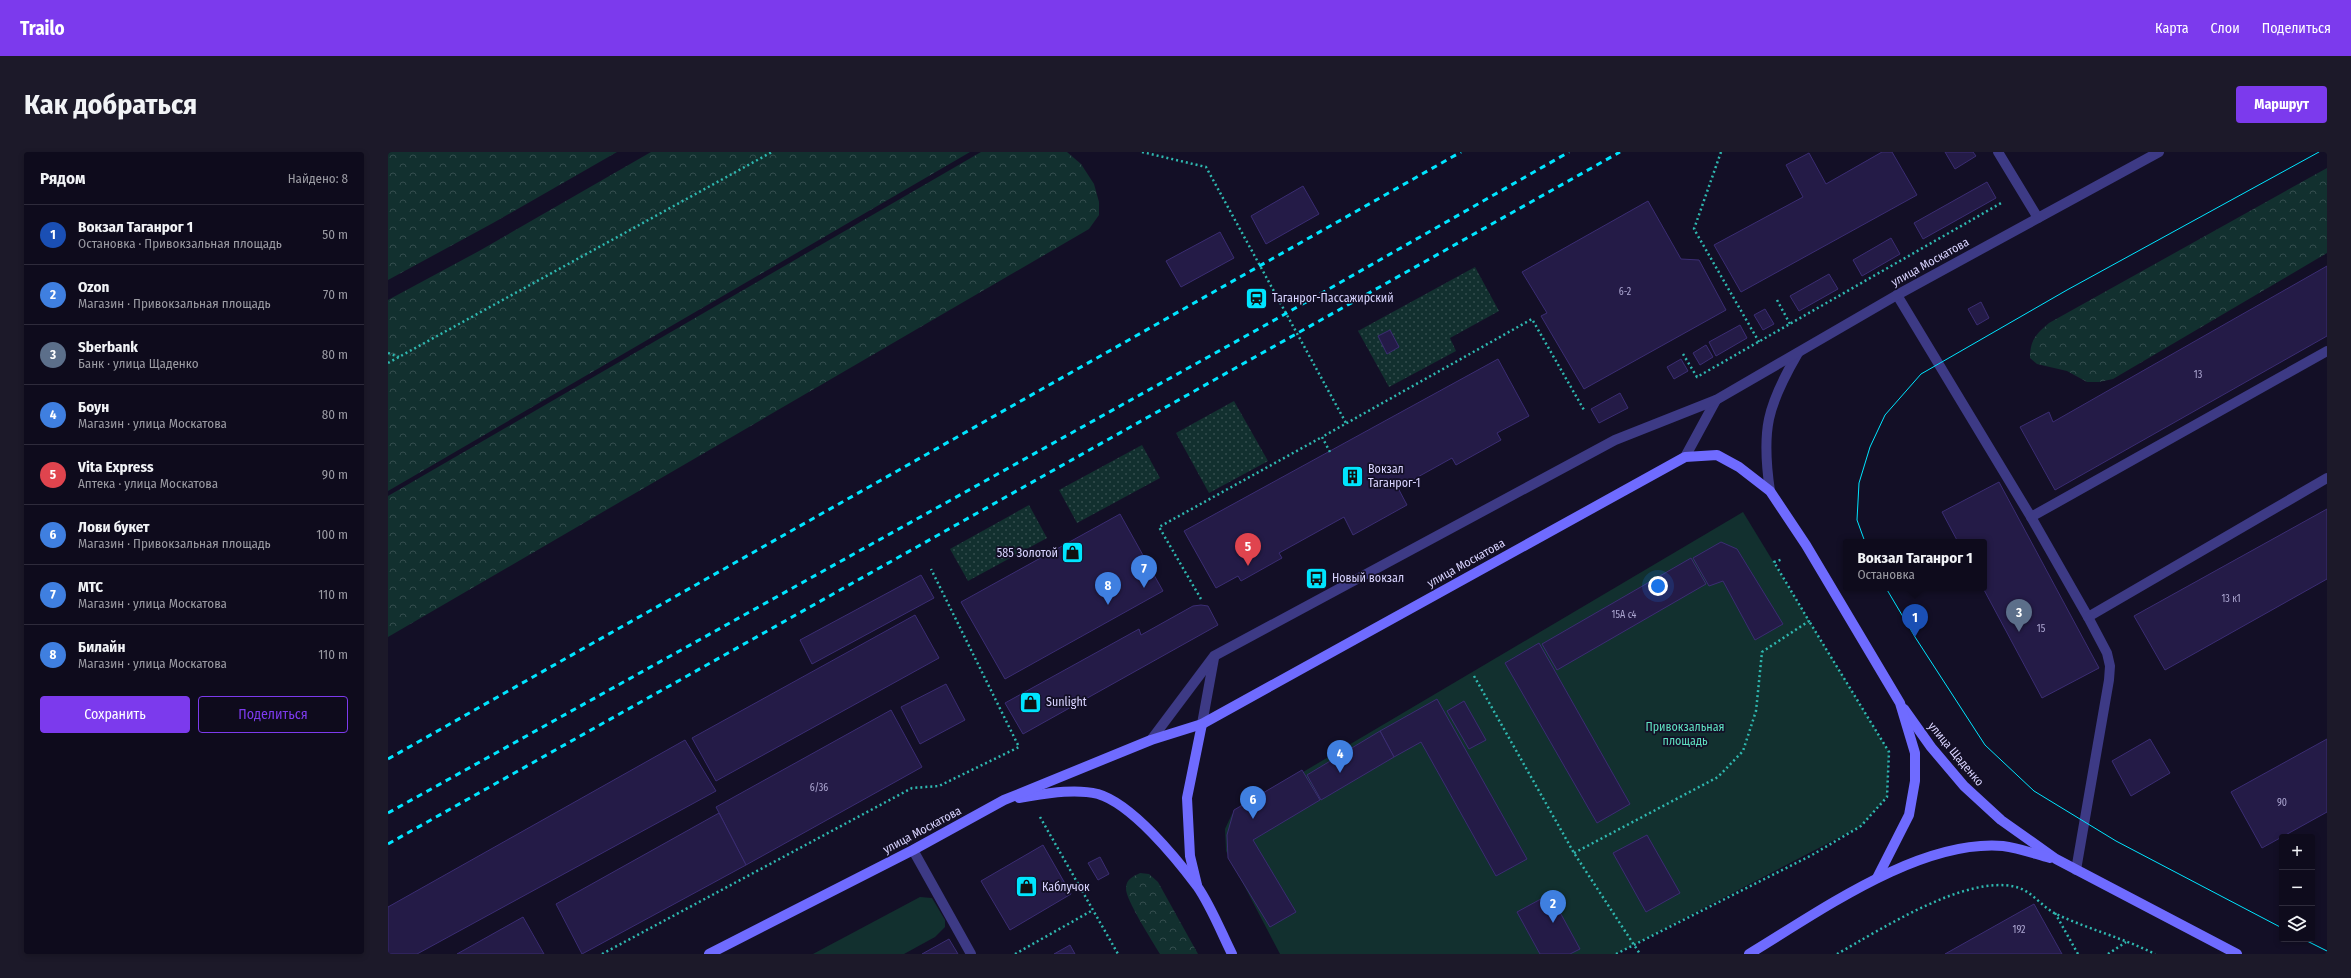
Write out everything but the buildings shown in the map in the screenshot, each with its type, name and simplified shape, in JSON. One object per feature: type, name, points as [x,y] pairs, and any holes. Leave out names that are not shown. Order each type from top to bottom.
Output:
[{"type":"main road","points":[[1685,457],[1717,455],[1739,467],[1770,491],[1806,545],[1900,703],[1915,753],[1915,781],[1909,815],[1877,878],[1749,954]]},
{"type":"main road","name":"улица Москатова","points":[[709,954],[914,850],[1004,800],[1151,740],[1202,724],[1685,457]]},
{"type":"main road","name":"улица Щаденко","points":[[1900,703],[1931,747],[1964,786],[2001,820],[2056,859],[2237,954]]},
{"type":"main road","points":[[1202,724],[1187,798],[1190,856],[1198,887],[1232,954]]},
{"type":"main road","points":[[1004,800],[1074,791],[1098,794],[1116,802],[1144,826],[1198,887]]},
{"type":"main road","name":"улица Щаденко","points":[[1877,878],[1920,860],[1959,849],[2003,846],[2056,859]]},
{"type":"street","points":[[1998,152],[2038,218]]},
{"type":"street","name":"улица Москатова","points":[[1151,740],[1214,656],[1615,440],[1716,400],[1897,295],[2159,152]]},
{"type":"street","points":[[1897,295],[2032,518],[2107,653],[2109,680],[2076,870]]},
{"type":"street","points":[[1770,491],[1765,457],[1767,419],[1780,385],[1800,351]]},
{"type":"street","points":[[2032,518],[2327,351]]},
{"type":"street","points":[[1685,457],[1716,400]]},
{"type":"street","points":[[2088,617],[2327,478]]},
{"type":"street","points":[[1202,724],[1214,656]]},
{"type":"street","points":[[914,850],[971,954]]},
{"type":"path","points":[[388,363],[772,152]]},
{"type":"path","points":[[1142,152],[1206,167],[1346,423]]},
{"type":"path","points":[[1721,152],[1694,229],[1759,342]]},
{"type":"path","points":[[1683,354],[1697,377],[2003,202]]},
{"type":"path","points":[[1777,300],[1790,324]]},
{"type":"path","points":[[1201,600],[1159,527],[1532,319],[1584,410]]},
{"type":"path","points":[[388,353],[399,357]]},
{"type":"path","points":[[1322,437],[1330,452]]},
{"type":"path","points":[[1616,954],[1818,851],[1861,826],[1887,797],[1889,752],[1774,562],[1783,559]]},
{"type":"path","points":[[602,954],[912,788],[939,786],[1018,747],[931,569]]},
{"type":"path","points":[[1574,853],[1718,777],[1743,751],[1756,711],[1762,652],[1809,621]]},
{"type":"path","points":[[1474,676],[1574,853],[1640,954]]},
{"type":"path","points":[[1040,816],[1118,954]]},
{"type":"path","points":[[1837,954],[1900,919],[1941,900],[1976,887],[1999,884],[2017,887],[2037,898],[2055,913],[2155,954]]},
{"type":"path","points":[[1015,954],[1093,910]]},
{"type":"path","points":[[2055,913],[2078,954]]},
{"type":"path","points":[[2108,954],[2127,942]]},
{"type":"green space","points":[[388,152],[617,152],[493,223],[388,280]]},
{"type":"green space","points":[[651,152],[970,152],[388,491],[388,300],[479,251]]},
{"type":"green space","points":[[981,152],[1067,152],[1081,164],[1094,184],[1099,202],[1099,215],[1089,229],[388,637],[388,496]]},
{"type":"green space","points":[[2327,168],[2327,253],[2113,379],[2099,382],[2087,382],[2067,371],[2037,364],[2030,358],[2031,346],[2035,338],[2049,323]]},
{"type":"green space","points":[[1475,267],[1499,311],[1450,338],[1456,351],[1389,387],[1358,331]]},
{"type":"green space","points":[[1234,401],[1268,461],[1209,493],[1176,433]]},
{"type":"green space","points":[[1142,445],[1160,478],[1077,523],[1059,490]]},
{"type":"green space","points":[[1029,505],[1047,538],[968,581],[950,549]]},
{"type":"green space","name":"Привокзальная площадь","points":[[1743,512],[1889,752],[1887,797],[1861,826],[1616,954],[1280,954],[1226,851],[1225,829],[1232,814]]},
{"type":"green space","points":[[1140,873],[1149,874],[1158,882],[1198,954],[1160,954],[1134,911],[1127,894],[1127,882]]},
{"type":"green space","points":[[920,897],[932,898],[945,920],[945,927],[935,937],[904,954],[813,954]]},
{"type":"tram line","points":[[1864,539],[1857,520],[1859,483],[1870,447],[1885,415],[1921,374],[2067,290],[2319,152]]},
{"type":"tram line","points":[[1888,591],[1915,637],[1985,745],[2034,791],[2116,841],[2279,926]]},
{"type":"tram line","points":[[2309,942],[2327,951]]},
{"type":"railway","points":[[388,759],[1461,152]]},
{"type":"railway","points":[[388,813],[1271,322],[1569,152]]},
{"type":"railway","points":[[388,844],[1620,152]]},
{"type":"place","name":"Таганрог-Пассажирский","points":[[1257,298]]},
{"type":"place","name":"Вокзал Таганрог-1","points":[[1352,476]]},
{"type":"place","name":"585 Золотой","points":[[1073,553]]},
{"type":"place","name":"Vita Express","points":[[1248,566]]},
{"type":"place","name":"Новый вокзал","points":[[1317,578]]},
{"type":"place","name":"МТС","points":[[1144,588]]},
{"type":"place","name":"Билайн","points":[[1108,605]]},
{"type":"place","name":"Sberbank","points":[[2019,632]]},
{"type":"place","name":"Вокзал Таганрог 1","points":[[1915,637]]},
{"type":"place","name":"Sunlight","points":[[1030,702]]},
{"type":"place","name":"Боун","points":[[1340,773]]},
{"type":"place","name":"Лови букет","points":[[1253,819]]},
{"type":"place","name":"Каблучок","points":[[1026,887]]},
{"type":"place","name":"Ozon","points":[[1553,923]]}]
